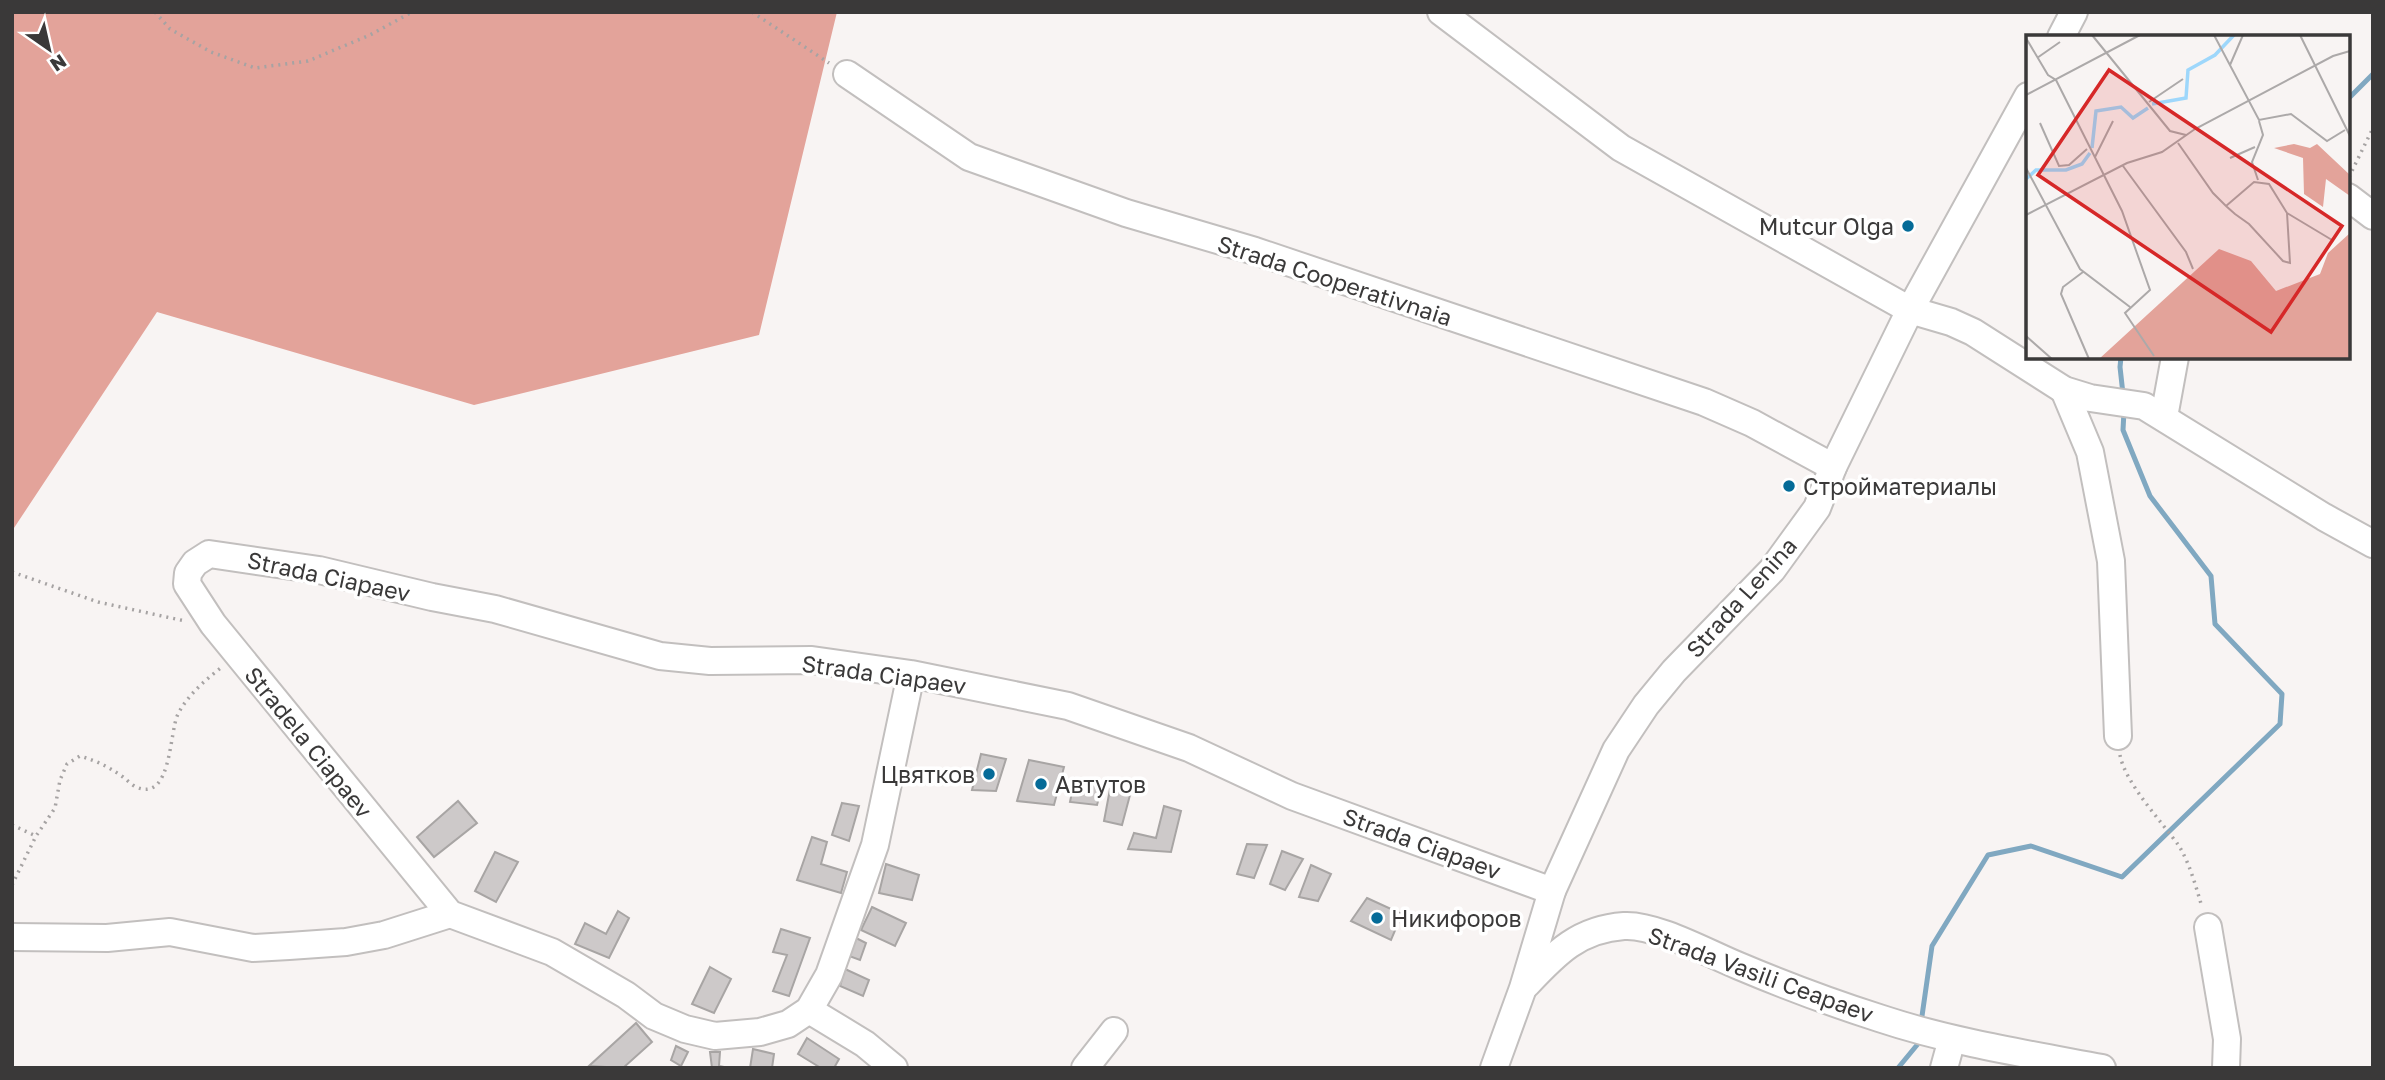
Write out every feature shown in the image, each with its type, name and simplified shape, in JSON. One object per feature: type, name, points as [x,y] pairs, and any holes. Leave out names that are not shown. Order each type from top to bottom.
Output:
[{"type":"street","points":[[1441,12],[1621,148],[1671,178],[1910,310],[1951,322],[1973,332],[2064,390],[2090,398],[2144,407],[2373,544]]},
{"type":"street","points":[[2062,35],[2074,12]]},
{"type":"street","name":"Strada Cooperativnaia","points":[[847,74],[969,157],[1126,214],[1255,251],[1704,402],[1752,423],[1833,467]]},
{"type":"street","name":"Strada Lenina","points":[[1494,1068],[1524,988],[1552,891],[1616,750],[1674,671],[1772,570],[1817,508],[1833,467],[1910,310],[2026,100]]},
{"type":"street","points":[[2350,199],[2373,216]]},
{"type":"street","points":[[2164,418],[2175,359]]},
{"type":"street","points":[[2064,390],[2090,452],[2111,561],[2118,736]]},
{"type":"street","name":"Strada Ciapaev","points":[[195,562],[209,554],[319,570],[495,609],[660,656],[710,661],[812,660],[911,674],[1068,706],[1189,748],[1292,796],[1552,891]]},
{"type":"street","name":"Stradela Ciapaev","points":[[195,562],[188,573],[187,584],[214,624],[450,914]]},
{"type":"street","points":[[12,937],[107,938],[170,932],[253,948],[346,942],[384,935],[450,914],[552,952],[626,995],[654,1016],[685,1029],[715,1036],[760,1032],[788,1024],[809,1010],[830,975],[875,845],[911,674]]},
{"type":"street","name":"Strada Vasili Ceapaev","points":[[1524,988],[1555,954],[1586,933],[1626,926],[1665,934],[1742,967],[1879,1018],[1943,1037],[2102,1068]]},
{"type":"street","points":[[2208,927],[2227,1039],[2226,1068]]},
{"type":"street","points":[[809,1010],[865,1044],[894,1068]]},
{"type":"street","points":[[1085,1068],[1114,1031]]},
{"type":"street","points":[[1943,1037],[1944,1068]]},
{"type":"path","points":[[155,12],[170,29],[211,52],[255,68],[308,61],[370,35],[412,12]]},
{"type":"path","points":[[752,12],[847,74]]},
{"type":"path","points":[[2350,175],[2373,128]]},
{"type":"path","points":[[12,572],[98,602],[171,619],[214,624]]},
{"type":"path","points":[[12,885],[36,836],[55,808],[60,780],[67,764],[80,757],[99,761],[138,788],[153,787],[165,776],[178,715],[190,695],[237,655]]},
{"type":"path","points":[[2118,736],[2122,765],[2180,849],[2195,881],[2208,927]]},
{"type":"path","points":[[12,825],[36,836]]},
{"type":"shaded area","points":[[12,12],[837,12],[759,335],[474,405],[157,312],[12,531]]},
{"type":"building","name":"Цвятков","points":[[981,754],[1006,759],[996,791],[972,790]]},
{"type":"building","name":"Автутов","points":[[1029,760],[1064,767],[1054,805],[1017,801]]},
{"type":"building","points":[[1075,778],[1103,783],[1097,805],[1070,802]]},
{"type":"building","points":[[1110,789],[1130,795],[1122,825],[1104,821]]},
{"type":"building","points":[[458,801],[477,823],[434,857],[417,837]]},
{"type":"building","points":[[842,803],[859,806],[849,841],[832,835]]},
{"type":"building","points":[[1164,806],[1181,811],[1171,852],[1128,849],[1134,833],[1156,838]]},
{"type":"building","points":[[812,837],[827,842],[821,864],[847,872],[841,893],[797,880]]},
{"type":"building","points":[[1247,844],[1267,845],[1254,878],[1237,874]]},
{"type":"building","points":[[1282,851],[1303,859],[1285,890],[1270,884]]},
{"type":"building","points":[[495,852],[518,862],[496,902],[475,891]]},
{"type":"building","points":[[886,864],[919,875],[912,900],[879,893]]},
{"type":"building","points":[[1311,865],[1331,874],[1318,901],[1299,897]]},
{"type":"building","name":"Никифоров","points":[[1367,898],[1402,914],[1391,940],[1351,921]]},
{"type":"building","points":[[872,907],[906,923],[895,946],[861,930]]},
{"type":"building","points":[[618,911],[629,918],[609,958],[575,944],[585,923],[606,934]]},
{"type":"building","points":[[781,929],[810,938],[789,996],[773,991],[787,955],[773,952]]},
{"type":"building","points":[[856,938],[866,943],[860,960],[849,956]]},
{"type":"building","points":[[710,967],[731,979],[714,1013],[692,1004]]},
{"type":"building","points":[[845,969],[869,980],[863,996],[840,986]]},
{"type":"building","points":[[636,1023],[652,1042],[623,1068],[589,1066]]},
{"type":"building","points":[[807,1038],[839,1059],[834,1068],[821,1068],[798,1054]]},
{"type":"building","points":[[676,1046],[688,1052],[681,1066],[671,1060]]},
{"type":"building","points":[[753,1049],[774,1054],[772,1068],[750,1068]]},
{"type":"building","points":[[710,1052],[720,1052],[719,1066],[729,1068],[712,1068]]},
{"type":"waterway","points":[[2350,97],[2373,74]]},
{"type":"waterway","points":[[2121,359],[2123,394]]},
{"type":"waterway","points":[[1921,1023],[1932,946],[1988,855],[2031,846],[2122,877],[2280,724],[2282,694],[2215,624],[2211,576],[2150,496],[2123,430],[2124,411]]},
{"type":"waterway","points":[[1898,1068],[1917,1045],[1918,1039]]},
{"type":"place","name":"Mutcur Olga","points":[[1908,226]]},
{"type":"place","name":"Стройматериалы","points":[[1789,486]]},
{"type":"place","name":"Цвятков","points":[[989,774]]},
{"type":"place","name":"Автутов","points":[[1041,784]]},
{"type":"place","name":"Никифоров","points":[[1377,918]]}]
